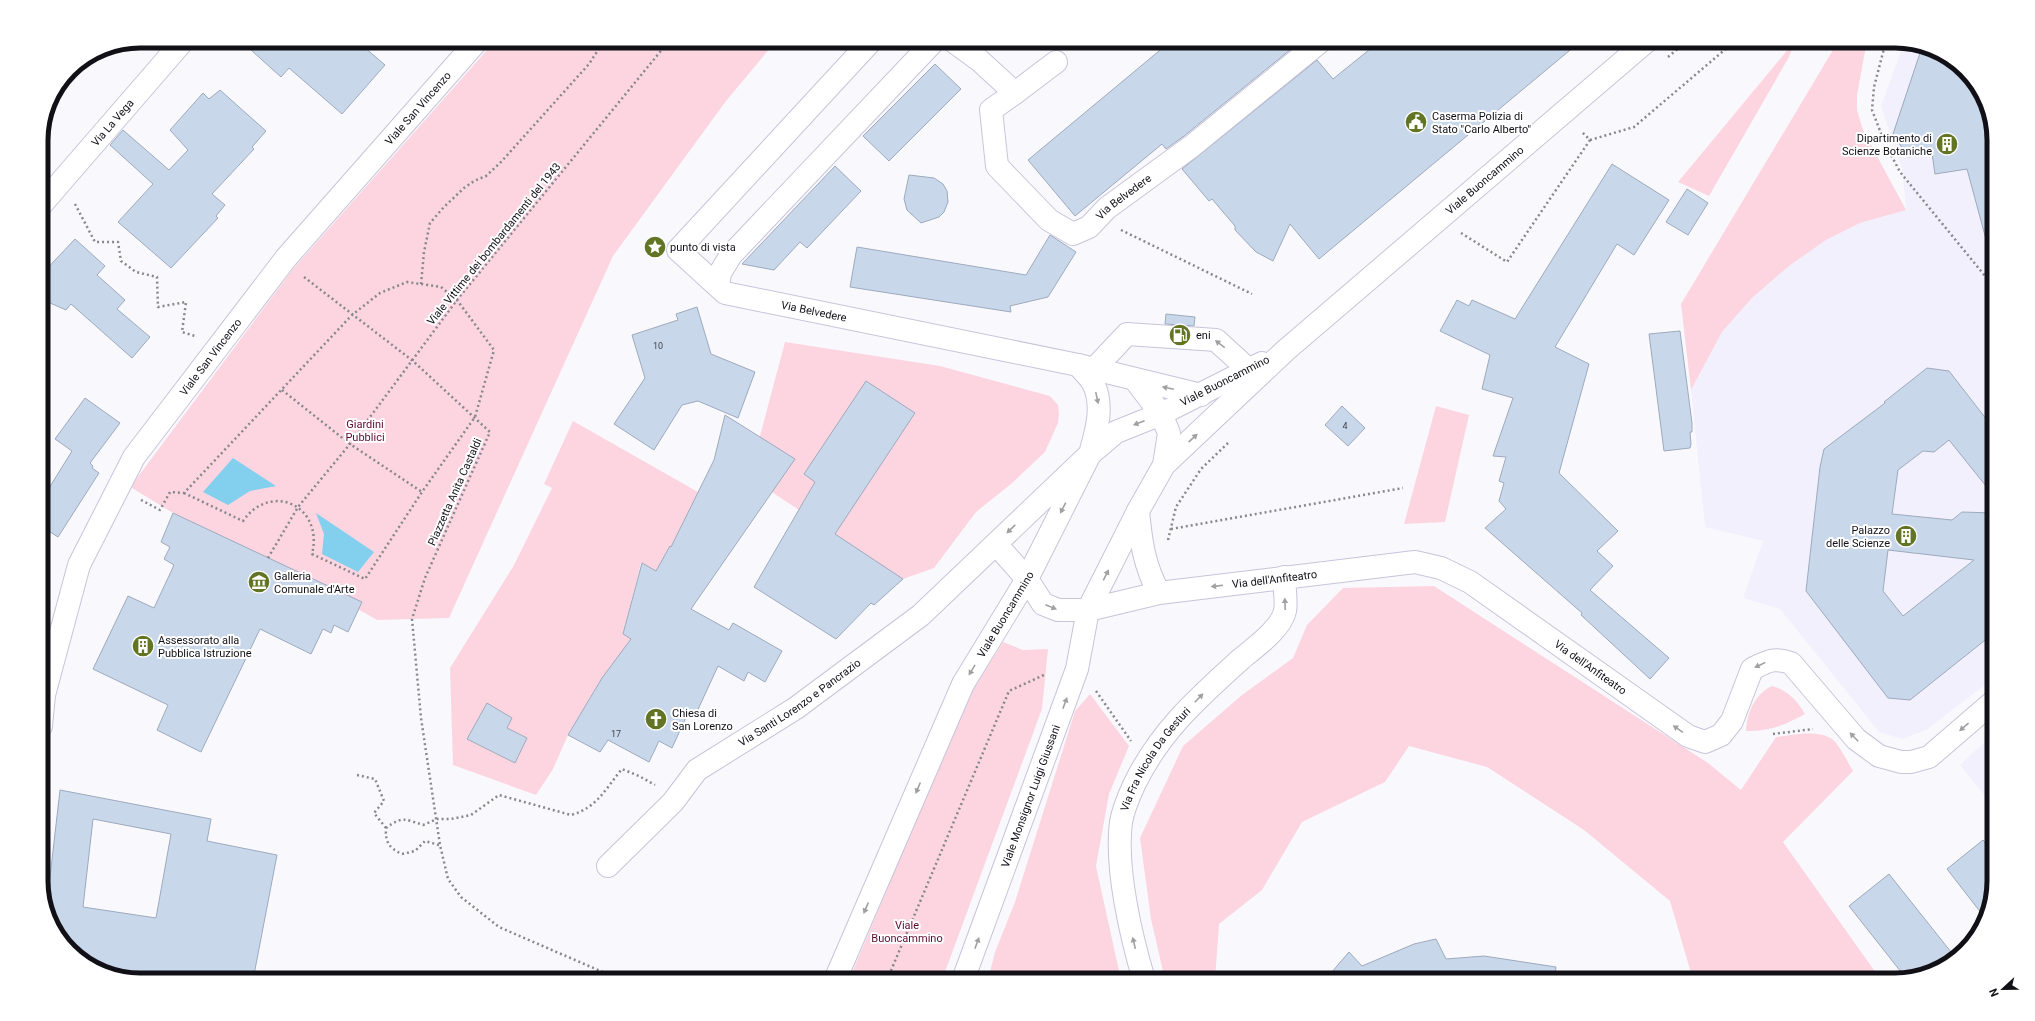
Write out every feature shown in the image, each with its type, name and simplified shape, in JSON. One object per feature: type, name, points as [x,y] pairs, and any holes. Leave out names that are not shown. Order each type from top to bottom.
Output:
[{"type":"street","name":"Via La Vega","points":[[48,197],[177,48]]},
{"type":"street","name":"Viale San Vincenzo","points":[[48,680],[79,565],[134,457],[286,258],[471,48]]},
{"type":"street","name":"Via Belvedere","points":[[865,48],[678,250],[725,293],[1086,367],[1136,381],[1200,395]]},
{"type":"street","points":[[718,286],[720,273],[731,255],[927,48]]},
{"type":"street","points":[[963,48],[979,60],[1015,93]]},
{"type":"street","name":"Via Belvedere","points":[[1056,62],[991,110],[997,166],[1049,220],[1073,234],[1089,227],[1107,208],[1192,146],[1312,48]]},
{"type":"street","name":"Viale Buoncammino","points":[[1088,610],[1138,511],[1164,465],[1286,350],[1639,48]]},
{"type":"street","points":[[1090,454],[1098,427],[1099,402],[1094,384],[1086,367],[1127,334],[1216,340],[1249,370]]},
{"type":"street","name":"Viale Buoncammino","points":[[838,973],[963,684],[1027,579],[1090,454],[1116,432],[1161,414],[1286,350]]},
{"type":"street","points":[[1136,381],[1161,414],[1170,433],[1164,465]]},
{"type":"street","name":"Via Santi Lorenzo e Pancrazio","points":[[608,866],[648,829],[673,802],[697,770],[796,708],[921,615],[1090,454]]},
{"type":"street","points":[[1138,511],[1142,549],[1149,574],[1159,593]]},
{"type":"street","points":[[996,544],[1027,579]]},
{"type":"street","name":"Via dell'Anfiteatro","points":[[1027,579],[1044,604],[1058,610],[1088,610],[1159,593],[1284,577],[1415,562],[1441,568],[1470,582],[1688,736],[1705,742],[1721,735],[1732,720],[1752,669],[1769,661],[1779,659],[1791,663],[1856,739],[1879,756],[1900,762],[1911,762],[1929,757],[1987,707]]},
{"type":"street","name":"Via Fra Nicola Da Gesturi","points":[[1142,973],[1133,942],[1120,844],[1122,821],[1131,793],[1146,761],[1165,733],[1203,693],[1274,630],[1285,611],[1284,577]]},
{"type":"street","name":"Viale Monsignor Luigi Giussani","points":[[966,973],[1077,669],[1088,610]]},
{"type":"path","points":[[421,284],[424,252],[430,223],[464,188],[474,181],[486,176],[501,162],[590,64],[600,48]]},
{"type":"path","name":"Viale Vittime dei bombardamenti del 1943","points":[[268,558],[298,507],[350,444],[413,362],[457,300],[663,48]]},
{"type":"path","points":[[1664,61],[1679,48]]},
{"type":"path","points":[[1461,232],[1507,262],[1590,140],[1634,127],[1726,48]]},
{"type":"path","points":[[1884,48],[1874,87],[1872,110],[1884,141],[1900,172],[1987,279]]},
{"type":"path","points":[[1575,136],[1587,126]]},
{"type":"path","points":[[1581,131],[1590,140]]},
{"type":"path","points":[[75,204],[95,242],[118,242],[121,261],[136,272],[158,277],[158,307],[186,302],[182,332],[196,337]]},
{"type":"path","points":[[1098,218],[1252,294]]},
{"type":"path","points":[[1455,237],[1467,227]]},
{"type":"path","points":[[297,272],[413,362],[475,417]]},
{"type":"path","points":[[162,506],[170,492],[184,493],[243,521],[252,510],[264,503],[284,501],[298,507],[312,524],[314,544],[312,554],[365,579],[422,492],[475,417],[494,350],[457,300],[442,287],[407,282],[380,293],[352,315],[184,493]]},
{"type":"path","points":[[282,390],[350,444],[422,492]]},
{"type":"path","name":"Piazzetta Anita Castaldi","points":[[436,819],[421,718],[412,619],[425,578],[490,432],[475,417]]},
{"type":"path","points":[[1167,546],[1176,507],[1201,469],[1228,442]]},
{"type":"path","points":[[1171,529],[1403,488]]},
{"type":"path","points":[[890,973],[1009,691],[1046,674]]},
{"type":"path","points":[[1093,688],[1131,742]]},
{"type":"path","points":[[1773,734],[1816,730]]},
{"type":"path","points":[[386,828],[395,821],[404,819],[423,825],[436,819],[451,819],[470,815],[499,795],[571,815],[583,812],[599,799],[622,769],[639,776],[654,785],[683,789]]},
{"type":"path","points":[[357,775],[375,779],[384,800],[374,813],[386,828],[385,840],[392,849],[402,854],[415,851],[425,841],[440,845]]},
{"type":"path","points":[[436,819],[448,879],[460,897],[499,926],[605,973]]},
{"type":"shaded area","points":[[1902,49],[1913,50],[1924,53],[1946,64],[1964,80],[1971,89],[1982,111],[1987,134],[1987,683],[1926,730],[1902,739],[1879,732],[1780,609],[1743,598],[1763,541],[1705,527],[1691,390],[1722,332],[1752,298],[1789,266],[1826,240],[1860,223],[1906,210],[1902,169],[1881,106]]},
{"type":"shaded area","points":[[1987,740],[1987,798],[1960,765]]},
{"type":"green space","name":"Giardini Pubblici","points":[[489,48],[770,48],[726,101],[613,256],[449,618],[377,620],[268,558],[173,513],[132,488],[134,482],[293,269]]},
{"type":"green space","points":[[1789,48],[1792,48],[1789,57],[1709,196],[1678,182]]},
{"type":"green space","points":[[1833,48],[1866,48],[1857,95],[1857,110],[1863,130],[1906,210],[1860,223],[1826,240],[1789,266],[1752,298],[1722,332],[1691,390],[1681,304],[1833,50]]},
{"type":"green space","points":[[785,342],[940,366],[1050,396],[1058,405],[1058,423],[1045,452],[1011,484],[976,512],[934,568],[903,579],[749,477]]},
{"type":"green space","points":[[1436,406],[1469,415],[1445,522],[1404,524]]},
{"type":"green space","points":[[573,421],[698,492],[671,547],[670,546],[656,571],[641,563],[623,634],[644,647],[601,679],[568,735],[553,769],[536,795],[453,765],[450,668],[514,565],[552,488],[544,484]]},
{"type":"green space","points":[[1434,586],[1708,763],[1741,790],[1776,737],[1812,733],[1826,736],[1835,741],[1853,771],[1783,842],[1876,973],[1691,973],[1670,901],[1584,830],[1487,767],[1409,746],[1385,782],[1302,822],[1262,890],[1219,924],[1216,973],[1163,973],[1151,919],[1140,838],[1183,746],[1242,695],[1293,658],[1307,625],[1343,588]]},
{"type":"green space","name":"Viale Buoncammino","points":[[1003,642],[1023,650],[1048,649],[1042,709],[945,973],[852,973],[966,701]]},
{"type":"green space","points":[[1772,686],[1791,696],[1799,704],[1805,714],[1777,727],[1746,731],[1748,717],[1753,704],[1766,689]]},
{"type":"green space","points":[[1090,694],[1129,746],[1109,794],[1096,866],[1119,973],[990,973],[995,952],[1015,902],[1075,711]]},
{"type":"water","points":[[233,458],[276,486],[250,491],[228,505],[203,492]]},
{"type":"water","points":[[316,513],[374,552],[358,572],[322,554],[324,534]]},
{"type":"building","points":[[249,48],[365,48],[385,65],[342,114],[289,68],[281,77]]},
{"type":"building","points":[[1163,48],[1292,48],[1184,136],[1166,149],[1162,144],[1075,216],[1028,160]]},
{"type":"building","points":[[1371,48],[1573,48],[1319,259],[1290,224],[1273,261],[1256,252],[1235,230],[1235,226],[1212,199],[1209,201],[1182,169],[1317,60],[1333,79]]},
{"type":"building","name":"Dipartimento di Scienze Botaniche","points":[[1920,52],[1946,64],[1964,80],[1971,89],[1982,111],[1987,134],[1987,243],[1967,169],[1935,174],[1932,153],[1908,157],[1893,134]]},
{"type":"building","points":[[935,64],[961,89],[889,161],[863,136]]},
{"type":"building","points":[[220,90],[266,131],[252,147],[254,149],[212,194],[225,205],[216,216],[218,218],[171,268],[118,222],[153,184],[110,145],[123,130],[169,170],[188,150],[170,130],[203,93],[209,99]]},
{"type":"building","points":[[1612,164],[1669,200],[1634,255],[1617,244],[1555,347],[1589,364],[1559,473],[1618,531],[1597,551],[1613,566],[1590,590],[1669,658],[1650,679],[1581,615],[1582,613],[1485,528],[1506,509],[1499,501],[1504,483],[1499,481],[1506,457],[1493,456],[1513,398],[1482,389],[1490,355],[1440,331],[1457,300],[1469,306],[1472,300],[1515,319]]},
{"type":"building","points":[[835,166],[861,191],[807,248],[800,242],[774,270],[742,264]]},
{"type":"building","points":[[909,175],[934,178],[943,184],[947,191],[948,202],[944,212],[939,217],[921,223],[907,210],[904,199]]},
{"type":"building","points":[[1687,189],[1708,203],[1688,235],[1666,222]]},
{"type":"building","points":[[1050,235],[1076,252],[1048,297],[1010,306],[1011,312],[850,287],[857,247],[1026,275]]},
{"type":"building","points":[[75,239],[105,266],[97,275],[125,300],[117,309],[150,337],[132,358],[71,304],[66,310],[48,302],[48,268]]},
{"type":"building","points":[[697,307],[711,354],[755,372],[738,418],[698,401],[682,405],[654,450],[614,424],[645,378],[632,335],[678,320],[676,314]]},
{"type":"building","points":[[1166,314],[1195,317],[1194,326],[1165,324]]},
{"type":"building","points":[[1680,331],[1692,423],[1692,432],[1690,432],[1691,444],[1690,448],[1664,451],[1649,334]]},
{"type":"building","name":"Palazzo delle Scienze","points":[[1927,368],[1949,371],[1987,420],[1987,487],[1949,440],[1934,452],[1923,451],[1898,470],[1892,514],[1952,520],[1962,512],[1987,513],[1987,639],[1910,700],[1888,698],[1806,591],[1820,467],[1824,449],[1885,403],[1884,402]],"holes":[[[1888,550],[1974,560],[1903,616],[1883,591]]]},
{"type":"building","points":[[866,381],[915,413],[835,534],[903,579],[874,605],[871,603],[836,639],[754,587],[815,482],[804,474]]},
{"type":"building","points":[[85,398],[120,423],[90,463],[93,466],[92,468],[99,473],[58,537],[48,531],[48,490],[72,451],[55,439]]},
{"type":"building","points":[[1342,406],[1365,428],[1348,446],[1325,425]]},
{"type":"building","points":[[725,415],[795,459],[691,609],[729,630],[733,623],[782,651],[765,682],[748,672],[744,681],[718,666],[695,716],[688,713],[672,748],[659,741],[649,762],[608,740],[600,752],[568,735],[602,678],[631,639],[623,634],[642,563],[656,571],[670,546],[671,547],[714,460]]},
{"type":"building","points":[[173,513],[362,602],[348,632],[334,625],[331,633],[323,629],[311,654],[260,629],[201,752],[157,730],[168,705],[93,669],[128,596],[154,608],[174,565],[164,559],[170,547],[161,542]]},
{"type":"building","points":[[487,703],[512,718],[507,728],[527,738],[515,763],[467,739]]},
{"type":"building","points":[[60,790],[211,819],[207,841],[277,855],[254,973],[140,973],[111,968],[89,957],[71,941],[58,921],[50,899],[48,890]],"holes":[[[93,819],[171,834],[156,918],[83,907]]]},
{"type":"building","points":[[1983,840],[1987,845],[1986,893],[1981,913],[1947,869]]},
{"type":"building","points":[[1889,874],[1952,953],[1924,968],[1901,972],[1849,906]]},
{"type":"building","points":[[1436,939],[1446,959],[1484,956],[1556,967],[1556,973],[1331,973],[1349,952],[1362,966],[1414,944]]},
{"type":"place","name":"Caserma Polizia di Stato \"Carlo Alberto\"","points":[[1416,122]]},
{"type":"place","name":"Dipartimento di Scienze Botaniche","points":[[1947,144]]},
{"type":"place","name":"punto di vista","points":[[655,247]]},
{"type":"place","name":"eni","points":[[1180,335]]},
{"type":"place","name":"Palazzo delle Scienze","points":[[1906,536]]},
{"type":"place","name":"Galleria Comunale d'Arte","points":[[259,582]]},
{"type":"place","name":"Assessorato alla Pubblica Istruzione","points":[[143,646]]},
{"type":"place","name":"Chiesa di San Lorenzo","points":[[656,719]]}]
